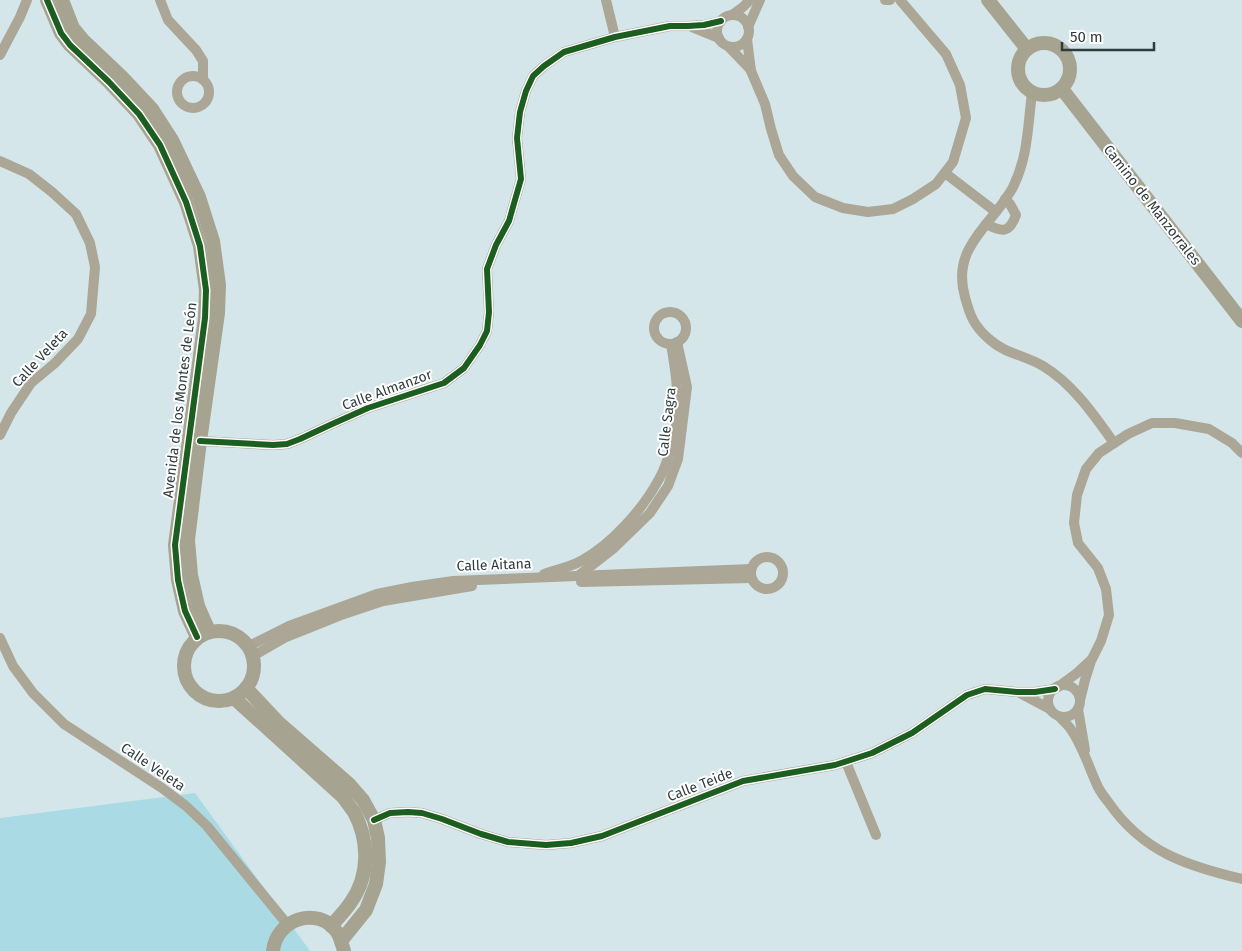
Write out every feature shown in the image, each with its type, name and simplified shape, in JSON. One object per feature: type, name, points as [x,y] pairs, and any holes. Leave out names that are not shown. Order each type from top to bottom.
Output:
[{"type":"street","points":[[0,55],[27,0]]},
{"type":"street","name":"Avenida de los Montes de León","points":[[48,0],[61,32],[70,45],[139,114],[160,145],[186,202],[200,246],[206,290],[205,318],[175,545],[178,580],[185,611],[203,634]]},
{"type":"street","name":"Avenida de los Montes de León","points":[[62,0],[73,28],[152,109],[172,140],[199,197],[213,241],[219,285],[218,313],[188,540],[191,575],[203,634]]},
{"type":"street","points":[[160,0],[168,20],[196,50],[203,62],[203,80]]},
{"type":"street","points":[[606,0],[615,37]]},
{"type":"street","points":[[747,39],[739,46],[725,45],[719,38],[717,29],[724,18],[743,8],[750,0]]},
{"type":"street","points":[[748,27],[760,0]]},
{"type":"street","points":[[885,0],[890,0]]},
{"type":"street","points":[[732,15],[742,18],[748,27],[747,47],[751,71],[764,104],[779,155],[793,176],[815,197],[843,208],[868,212],[893,209],[913,200],[936,184],[953,162],[966,118],[960,85],[946,54],[900,0]]},
{"type":"street","points":[[988,0],[1027,49]]},
{"type":"street","name":"Calle Almanzor","points":[[200,441],[287,444],[368,408],[444,383],[464,368],[487,331],[489,312],[486,269],[509,221],[521,179],[517,138],[520,112],[526,90],[533,76],[564,52],[615,37],[670,26],[688,26],[721,21]]},
{"type":"street","name":"Calle Almanzor","points":[[688,26],[719,38]]},
{"type":"street","points":[[1042,42],[1058,46],[1065,52],[1071,67],[1067,83],[1062,89],[1055,93],[1040,95],[1032,93],[1025,88],[1020,80],[1018,63],[1027,49],[1034,44],[1042,42]]},
{"type":"street","points":[[729,46],[751,71]]},
{"type":"street","name":"Camino de Manzorrales","points":[[1062,89],[1242,321]]},
{"type":"street","points":[[1032,93],[1025,155],[1014,186],[972,242],[964,260],[962,288],[974,323],[990,340],[1005,351],[1042,365],[1062,380],[1086,404],[1114,443]]},
{"type":"street","name":"Calle Veleta","points":[[0,160],[29,174],[76,214],[90,243],[95,266],[92,314],[78,339],[54,364],[31,383],[11,413],[0,435]]},
{"type":"street","points":[[945,173],[996,212]]},
{"type":"street","points":[[986,224],[996,230],[1004,230],[1010,227],[1016,216],[1005,199]]},
{"type":"street","name":"Calle Sagra","points":[[534,577],[580,561],[592,559],[604,556],[650,513],[668,486],[678,459],[687,387],[674,343],[678,387],[677,417],[670,451],[660,478],[639,509],[592,559],[578,576],[570,582]]},
{"type":"street","points":[[1060,717],[1070,716],[1075,713],[1079,705],[1091,661],[1101,641],[1109,615],[1106,589],[1098,568],[1078,543],[1074,523],[1076,495],[1086,469],[1099,453],[1128,434],[1152,423],[1175,423],[1208,429],[1232,442],[1242,453]]},
{"type":"street","points":[[592,559],[593,570],[603,577],[604,556]]},
{"type":"street","name":"Calle Aitana","points":[[251,651],[289,626],[377,594],[453,580],[751,573]]},
{"type":"street","name":"Calle Aitana","points":[[251,651],[341,615],[384,601],[467,586],[570,582],[603,577]]},
{"type":"street","points":[[220,630],[232,632],[242,638],[251,651],[255,667],[252,678],[246,688],[234,698],[223,701],[211,701],[196,693],[186,679],[183,668],[184,656],[189,646],[203,634],[220,630]]},
{"type":"street","name":"Calle Veleta","points":[[0,638],[23,680],[33,693],[64,724],[162,788],[186,806],[207,826],[287,924]]},
{"type":"street","points":[[1091,661],[1056,688],[1051,693],[1049,703],[1050,709],[1071,729],[1086,756],[1099,789],[1118,816],[1142,840],[1178,860],[1242,880]]},
{"type":"street","points":[[1056,688],[1062,686],[1076,691],[1086,756]]},
{"type":"street","points":[[246,688],[279,723],[349,784],[363,800],[374,820],[378,838],[376,884],[366,910],[342,946]]},
{"type":"street","name":"Calle Teide","points":[[374,820],[390,813],[422,813],[508,842],[546,845],[571,843],[602,836],[744,781],[835,766],[872,753],[912,733],[967,695],[984,689],[1035,692],[1056,688]]},
{"type":"street","name":"Calle Teide","points":[[1017,692],[1050,709]]},
{"type":"street","points":[[234,698],[342,796],[353,811],[361,829],[365,850],[361,883],[352,901],[331,926]]},
{"type":"street","points":[[846,762],[876,835]]},
{"type":"street","points":[[273,951],[279,933],[287,924],[298,919],[310,918],[321,920],[331,926],[337,933],[342,946]]},
{"type":"shaded area","points":[[195,793],[310,951],[0,951],[0,818]]},
{"type":"cycle path","points":[[47,0],[61,33],[70,45],[139,114],[160,145],[186,202],[200,246],[206,290],[205,318],[175,545],[178,580],[185,611],[197,637]]},
{"type":"cycle path","points":[[200,441],[287,444],[368,408],[444,383],[464,368],[487,331],[489,312],[487,269],[496,245],[509,221],[521,179],[517,138],[520,112],[533,76],[564,52],[615,37],[670,26],[704,25],[721,21]]},
{"type":"cycle path","points":[[374,820],[390,813],[422,813],[508,842],[546,845],[571,843],[602,836],[743,781],[835,765],[872,753],[912,733],[967,695],[985,689],[1017,692],[1055,689]]}]
